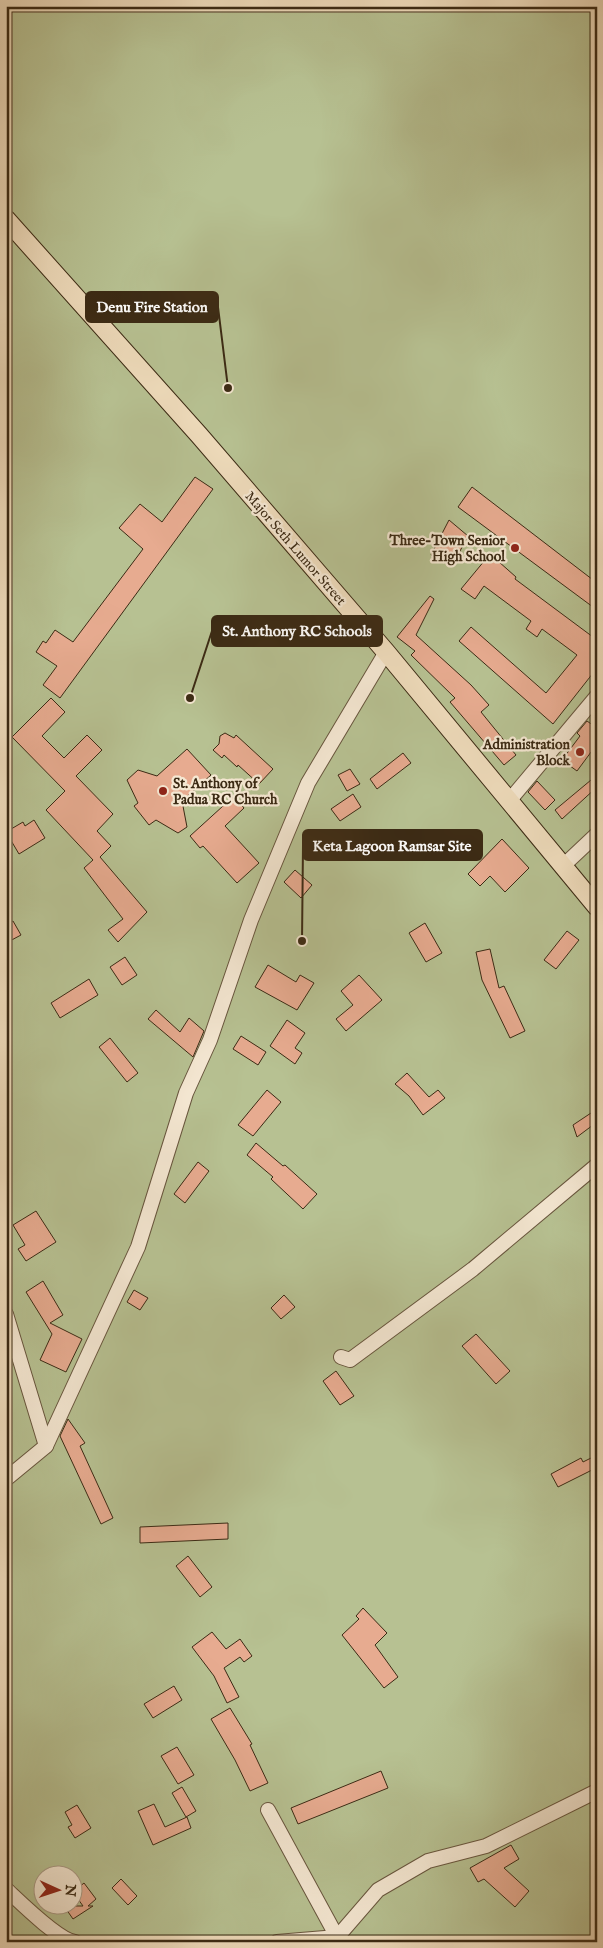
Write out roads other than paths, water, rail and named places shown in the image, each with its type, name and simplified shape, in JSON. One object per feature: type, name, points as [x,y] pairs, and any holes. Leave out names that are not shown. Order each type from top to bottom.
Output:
[{"type":"main road","name":"Major Seth Lumor Street","points":[[6,219],[200,435],[386,652],[597,907]]},
{"type":"street","points":[[6,1479],[46,1446],[138,1247],[186,1093],[210,1040],[251,920],[308,783],[386,652]]},
{"type":"street","points":[[509,801],[597,696]]},
{"type":"street","points":[[563,866],[597,834]]},
{"type":"street","points":[[341,1357],[350,1360],[473,1269],[597,1165]]},
{"type":"street","points":[[6,1314],[46,1446]]},
{"type":"street","points":[[278,1942],[338,1940],[378,1890],[428,1861],[486,1846],[597,1791]]},
{"type":"street","points":[[268,1810],[338,1940]]},
{"type":"street","points":[[6,1889],[50,1927],[75,1942]]},
{"type":"place","name":"Denu Fire Station","points":[[228,388]]},
{"type":"place","name":"Three-Town Senior High School","points":[[515,548]]},
{"type":"place","name":"St. Anthony RC Schools","points":[[190,698]]},
{"type":"place","name":"Administration Block","points":[[580,752]]},
{"type":"place","name":"St. Anthony of Padua RC Church","points":[[163,791]]},
{"type":"place","name":"Keta Lagoon Ramsar Site","points":[[302,941]]}]
